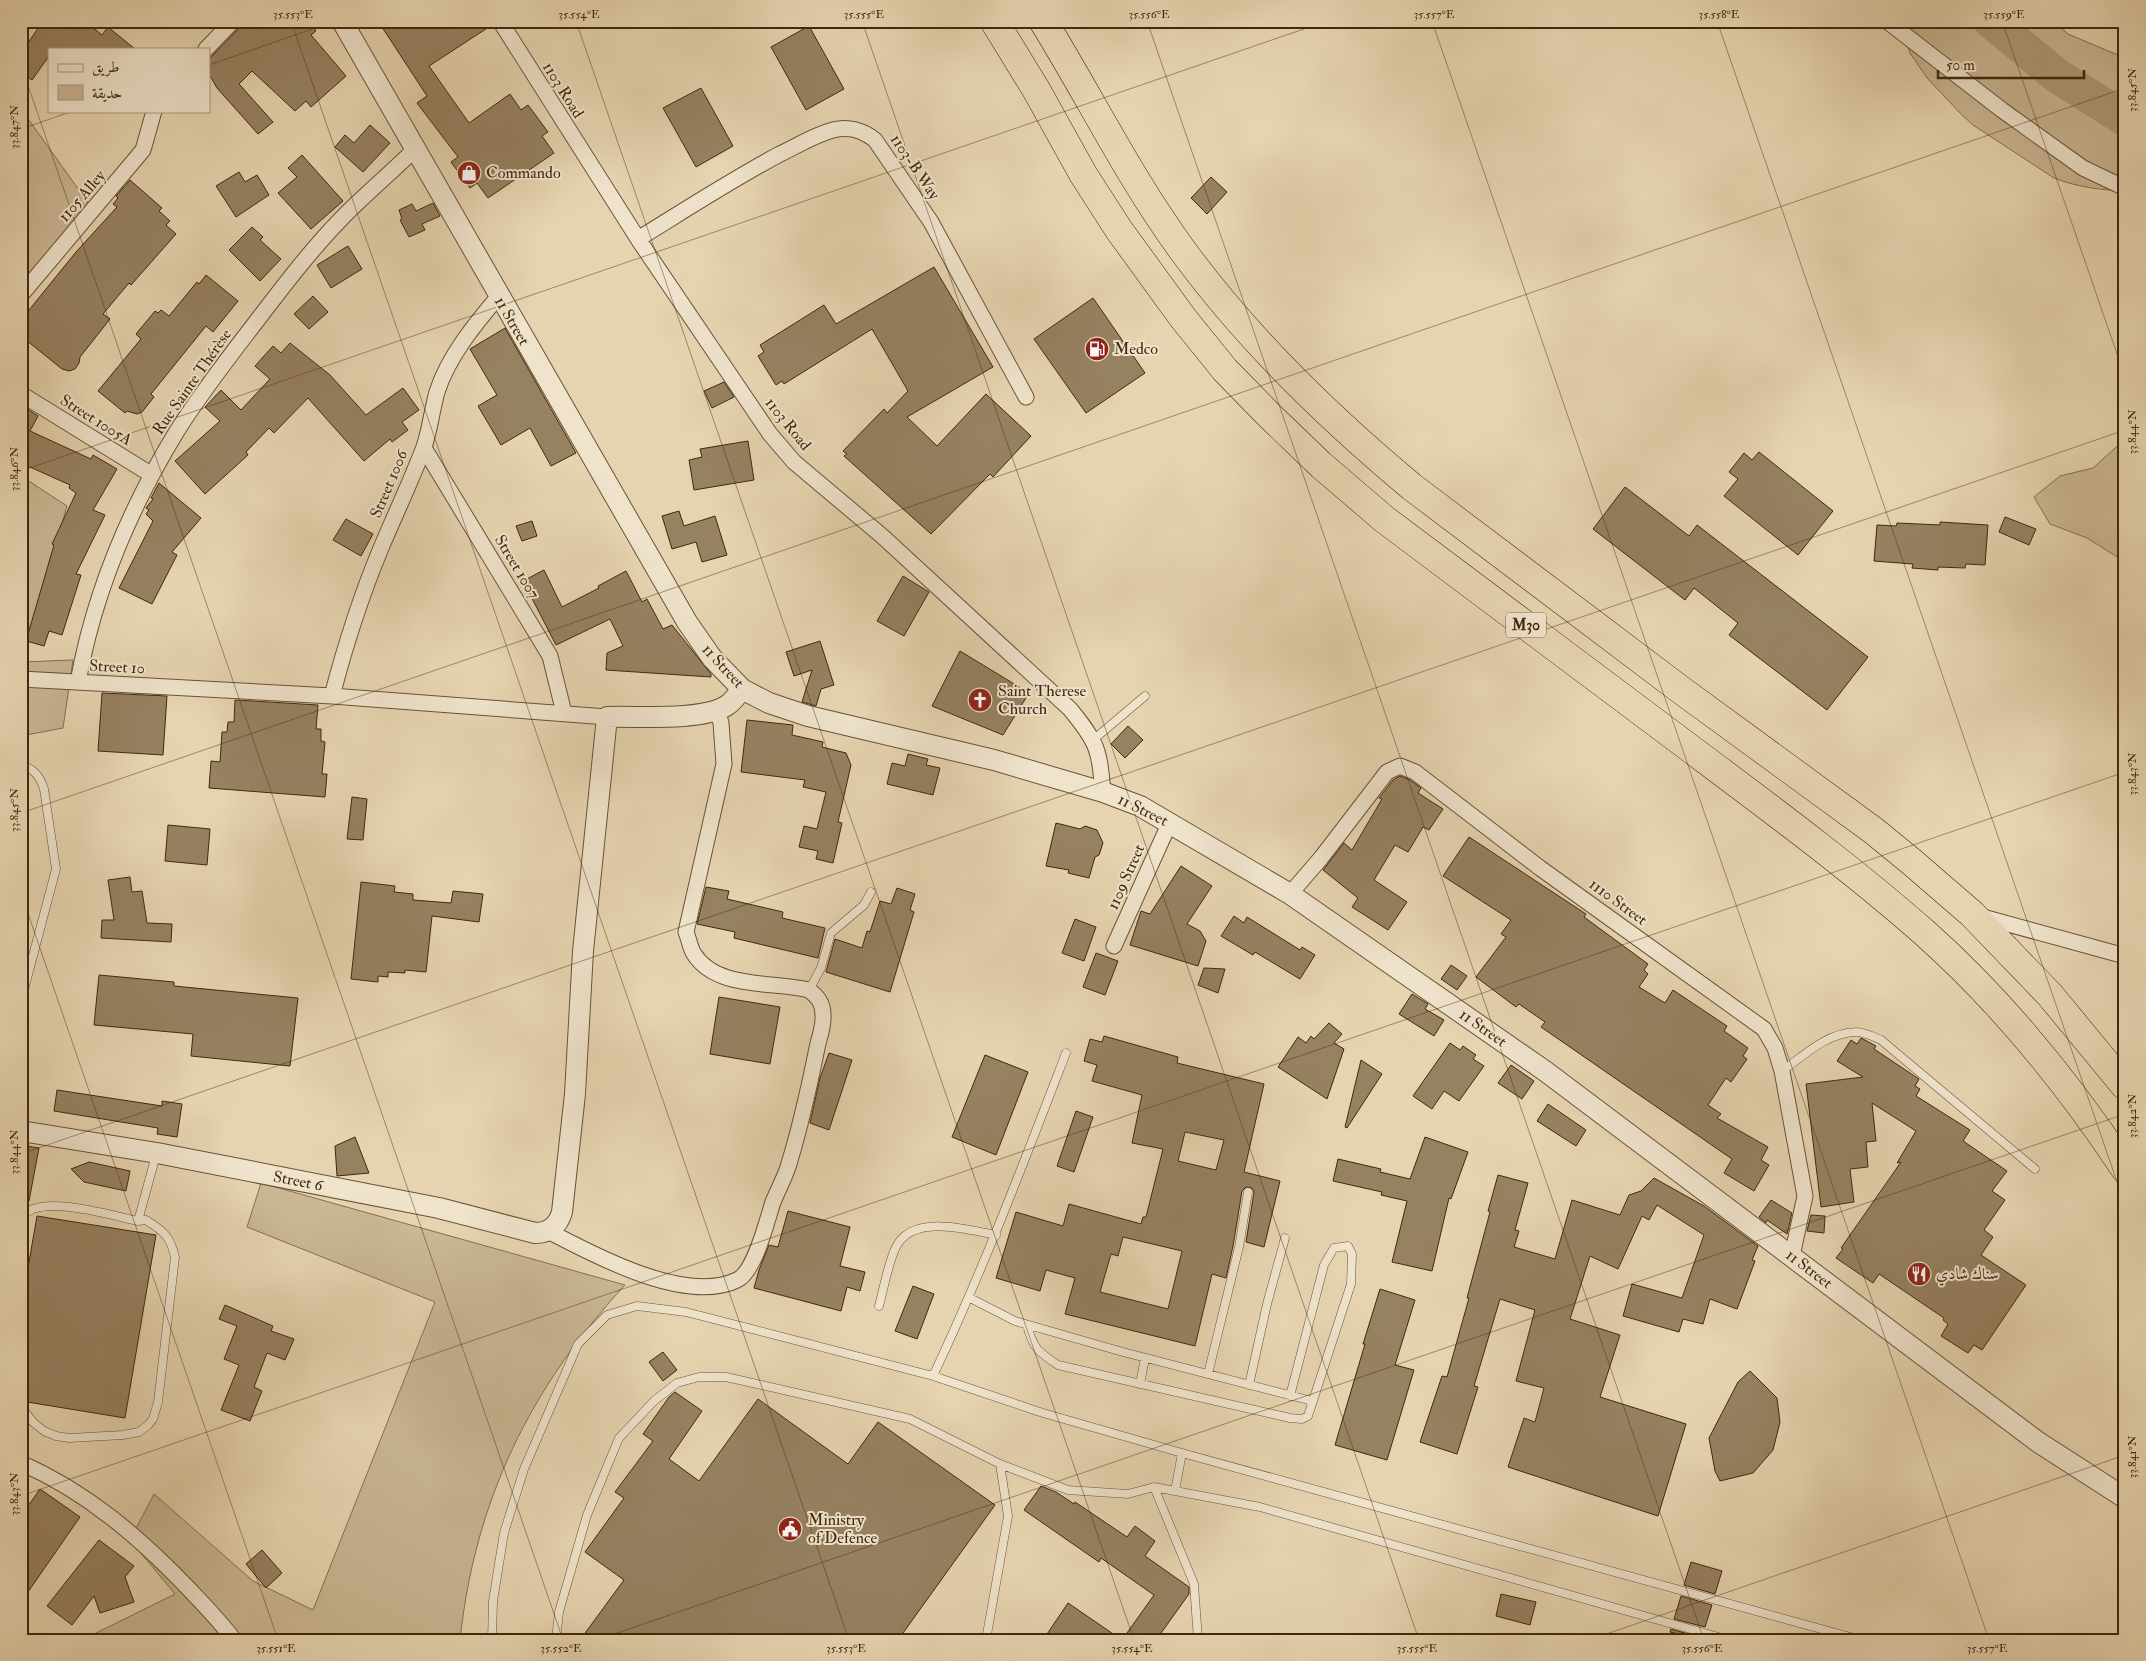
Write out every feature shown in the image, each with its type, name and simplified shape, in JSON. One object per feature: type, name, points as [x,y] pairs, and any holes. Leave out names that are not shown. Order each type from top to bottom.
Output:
[{"type":"highway","name":"M30","points":[[994,21],[1037,91],[1083,174],[1149,273],[1225,370],[1268,415],[1321,465],[1384,519],[1839,860],[1927,935],[2011,1019],[2060,1076],[2125,1169]]},
{"type":"highway","name":"M30","points":[[1043,21],[1137,180],[1182,250],[1234,316],[1270,356],[1340,425],[1373,455],[1447,515],[1874,831],[1972,914],[2050,995],[2125,1086]]},
{"type":"street","name":"11 Street","points":[[342,21],[498,297],[687,622],[712,658],[742,689],[769,703],[808,716],[994,760],[1103,792],[1140,806],[1170,822],[1290,894],[1545,1071],[2038,1442],[2125,1498]]},
{"type":"street","name":"1103 Road","points":[[500,21],[638,239],[770,434],[794,462],[882,536],[1070,709],[1097,747],[1103,792]]},
{"type":"street","points":[[1886,21],[2002,110],[2083,168],[2125,188]]},
{"type":"street","points":[[207,48],[226,24]]},
{"type":"street","name":"1105 Alley","points":[[21,295],[143,150],[154,112]]},
{"type":"street","name":"1103-B Way","points":[[638,239],[753,168],[801,144],[833,130],[853,129],[863,132],[876,140],[931,222],[1026,397]]},
{"type":"street","name":"Rue Sainte Thérèse","points":[[78,682],[85,644],[95,609],[127,524],[152,475],[183,422],[245,336],[303,262],[341,218],[415,149]]},
{"type":"street","name":"Street 1006","points":[[332,696],[341,660],[367,585],[424,448],[437,391],[448,367],[481,316],[498,297]]},
{"type":"street","name":"Street 1005A","points":[[21,394],[152,475]]},
{"type":"street","name":"Street 1007","points":[[424,448],[550,656],[564,713]]},
{"type":"street","name":"Street 10","points":[[21,679],[212,688],[607,717]]},
{"type":"street","points":[[548,1231],[556,1226],[562,1212],[575,1094],[584,941],[607,717],[678,716],[717,710],[732,702],[742,689]]},
{"type":"street","points":[[548,1231],[610,1263],[674,1284],[700,1288],[739,1279],[752,1261],[758,1248],[773,1202],[787,1168],[811,1083],[824,1017],[822,1004],[817,996],[809,990],[737,980],[706,968],[694,953],[686,932],[724,764],[721,723],[717,710]]},
{"type":"street","name":"1110 Street","points":[[1290,894],[1321,858],[1387,772],[1400,766],[1407,767],[1548,873],[1764,1029],[1775,1048],[1782,1071],[1805,1196],[1792,1256]]},
{"type":"street","name":"1109 Street","points":[[1114,946],[1170,822]]},
{"type":"street","points":[[1972,914],[2125,956]]},
{"type":"street","name":"Street 6","points":[[21,1131],[157,1153],[439,1208],[535,1233],[548,1231]]},
{"type":"street","points":[[21,1463],[77,1492],[120,1522],[159,1558],[234,1640]]},
{"type":"lane","points":[[1093,740],[1145,696]]},
{"type":"lane","points":[[21,765],[29,767],[40,776],[44,789],[56,869],[21,1001]]},
{"type":"lane","points":[[809,990],[821,968],[831,933],[864,905],[871,892]]},
{"type":"lane","points":[[1782,1071],[1837,1035],[1857,1032],[1881,1040],[2035,1170]]},
{"type":"lane","points":[[933,1376],[970,1298],[996,1235],[1066,1053]]},
{"type":"lane","points":[[138,1221],[157,1153]]},
{"type":"lane","points":[[1208,1374],[1239,1247],[1248,1192]]},
{"type":"lane","points":[[21,1218],[25,1212],[35,1207],[64,1206],[138,1221],[146,1220],[165,1232],[175,1256],[158,1402],[153,1419],[139,1432],[123,1435],[69,1438],[44,1431],[24,1411],[21,1411]]},
{"type":"lane","points":[[879,1306],[896,1246],[908,1232],[938,1225],[996,1235]]},
{"type":"lane","points":[[1249,1385],[1267,1304],[1285,1238]]},
{"type":"lane","points":[[1027,1324],[1031,1342],[1040,1354],[1058,1365],[1290,1418],[1306,1418],[1351,1284],[1352,1254],[1348,1246],[1334,1248],[1324,1264],[1290,1396]]},
{"type":"lane","points":[[970,1298],[1015,1321],[1145,1358],[1312,1401]]},
{"type":"lane","points":[[492,1640],[493,1601],[504,1533],[524,1469],[578,1344],[607,1315],[637,1306],[686,1312],[933,1376],[1043,1413],[1182,1453],[1861,1640]]},
{"type":"lane","points":[[1140,1384],[1145,1358]]},
{"type":"lane","points":[[556,1640],[559,1612],[587,1515],[619,1438],[654,1401],[677,1383],[699,1377],[726,1377],[910,1419],[1000,1464],[1068,1490],[1128,1494],[1154,1487],[1260,1507],[1728,1640]]},
{"type":"lane","points":[[1175,1491],[1182,1453]]},
{"type":"lane","points":[[986,1640],[1008,1516],[1000,1464]]},
{"type":"lane","points":[[1154,1487],[1194,1584],[1198,1640]]},
{"type":"green space","points":[[1899,21],[2054,21],[2068,34],[2125,58],[2125,191],[2089,188],[2054,178],[1973,125],[1927,78],[1910,53]]},
{"type":"green space","points":[[21,109],[94,211],[21,301]]},
{"type":"green space","points":[[2125,439],[2125,562],[2087,538],[2050,524],[2034,497],[2060,476],[2093,468]]},
{"type":"green space","points":[[21,476],[67,506],[22,662],[73,660],[63,728],[21,736]]},
{"type":"green space","points":[[261,1183],[625,1285],[591,1324],[561,1364],[535,1406],[512,1449],[494,1493],[479,1540],[468,1589],[460,1640],[82,1640],[175,1594],[130,1540],[154,1494],[253,1581],[313,1610],[435,1302],[247,1227]]},
{"type":"building","points":[[43,21],[85,21],[102,35],[108,27],[134,48],[48,48],[48,57],[32,80],[21,73],[21,53]]},
{"type":"building","points":[[246,21],[308,21],[316,31],[311,35],[346,76],[311,107],[306,101],[295,111],[252,71],[239,84],[273,122],[258,134],[217,88],[210,76],[210,58]]},
{"type":"building","points":[[378,21],[491,21],[492,25],[429,66],[469,123],[510,94],[521,110],[528,105],[548,132],[542,136],[554,153],[488,198],[477,183],[470,188],[451,162],[458,157],[417,103],[427,96]]},
{"type":"building","points":[[809,26],[844,89],[806,110],[771,47]]},
{"type":"building","points":[[701,88],[733,146],[696,167],[663,108]]},
{"type":"building","points":[[370,125],[390,143],[363,172],[335,147],[345,135],[354,143]]},
{"type":"building","points":[[302,155],[343,201],[311,229],[278,193],[297,177],[288,168]]},
{"type":"building","points":[[239,172],[245,182],[257,175],[269,195],[236,217],[216,186]]},
{"type":"building","points":[[1211,177],[1227,192],[1207,214],[1191,198]]},
{"type":"building","points":[[130,180],[162,208],[159,211],[170,221],[166,225],[176,234],[131,285],[129,283],[103,314],[110,319],[80,357],[75,369],[69,371],[62,369],[21,336],[21,320],[76,252],[117,207],[113,204],[118,198],[116,196]]},
{"type":"building","points":[[433,203],[440,216],[422,224],[425,230],[409,237],[400,220],[402,219],[399,210],[412,204],[416,211]]},
{"type":"building","points":[[252,227],[263,237],[260,240],[281,259],[260,281],[229,250]]},
{"type":"building","points":[[348,246],[362,269],[331,288],[317,265]]},
{"type":"building","points":[[934,267],[993,367],[907,417],[937,446],[986,394],[1031,436],[993,477],[990,474],[931,534],[844,456],[847,454],[843,451],[884,409],[887,413],[908,391],[872,329],[784,384],[782,381],[776,385],[758,356],[764,352],[760,345],[824,305],[836,324]]},
{"type":"building","points":[[206,275],[238,301],[213,332],[206,326],[151,394],[154,397],[142,412],[137,414],[127,411],[125,413],[98,391],[141,339],[136,334],[155,311],[158,313],[161,310],[169,316],[197,282],[199,284]]},
{"type":"building","points":[[313,296],[328,312],[309,329],[294,314]]},
{"type":"building","points":[[1093,298],[1145,373],[1086,413],[1034,339]]},
{"type":"building","points":[[505,328],[576,453],[551,466],[530,428],[501,445],[478,406],[497,395],[470,349]]},
{"type":"building","points":[[290,343],[330,375],[366,415],[403,388],[419,410],[402,422],[408,430],[392,442],[390,439],[364,461],[308,398],[274,433],[269,428],[246,452],[248,455],[205,494],[175,461],[220,421],[205,407],[221,390],[241,410],[270,379],[255,366],[273,346],[281,353]]},
{"type":"building","points":[[724,382],[734,397],[712,408],[704,391]]},
{"type":"building","points":[[21,405],[38,416],[30,431],[91,459],[93,455],[117,469],[93,510],[105,515],[76,574],[81,575],[62,635],[49,631],[44,646],[26,641],[54,545],[52,544],[76,493],[69,488],[70,485],[21,463]]},
{"type":"building","points":[[748,441],[754,480],[694,490],[689,460],[702,457],[700,449]]},
{"type":"building","points":[[1759,452],[1833,511],[1798,555],[1724,496],[1738,479],[1729,472],[1744,453],[1752,460]]},
{"type":"building","points":[[159,483],[201,518],[172,552],[177,555],[152,604],[119,588],[153,521],[146,514],[149,510],[146,508],[153,499],[151,498]]},
{"type":"building","points":[[1625,487],[1689,536],[1697,525],[1868,657],[1827,710],[1729,635],[1738,623],[1694,588],[1685,600],[1593,529]]},
{"type":"building","points":[[679,511],[684,526],[715,516],[727,555],[702,562],[696,542],[672,549],[662,516]]},
{"type":"building","points":[[2005,517],[2036,529],[2029,545],[1999,532]]},
{"type":"building","points":[[346,519],[373,534],[361,556],[333,540]]},
{"type":"building","points":[[532,521],[537,536],[522,541],[516,526]]},
{"type":"building","points":[[1940,522],[1988,525],[1985,565],[1966,564],[1965,568],[1938,567],[1938,570],[1912,568],[1913,564],[1874,561],[1877,525],[1896,526],[1897,523],[1940,525]]},
{"type":"building","points":[[544,570],[562,607],[599,588],[598,586],[626,571],[642,602],[647,599],[663,629],[672,625],[711,674],[711,677],[606,670],[607,653],[623,646],[610,619],[556,645],[523,581]]},
{"type":"building","points":[[903,576],[929,592],[904,636],[877,621]]},
{"type":"building","points":[[820,641],[834,685],[821,689],[816,706],[802,702],[812,670],[794,676],[786,652]]},
{"type":"building","name":"Saint Therese Church","points":[[960,651],[1029,693],[1003,735],[932,706]]},
{"type":"building","points":[[102,693],[167,696],[163,755],[98,751]]},
{"type":"building","points":[[235,700],[318,705],[316,729],[321,729],[321,741],[325,742],[322,774],[327,774],[325,797],[209,788],[211,761],[220,762],[222,732],[227,732],[228,722],[234,722]]},
{"type":"building","points":[[747,720],[793,725],[792,735],[823,742],[822,747],[846,753],[851,765],[838,822],[842,823],[833,863],[816,859],[818,851],[799,847],[804,826],[817,829],[826,792],[803,787],[805,780],[741,772]]},
{"type":"building","points":[[1128,726],[1143,740],[1125,758],[1111,744]]},
{"type":"building","points":[[908,754],[928,759],[926,765],[940,768],[933,795],[887,784],[892,763],[905,766]]},
{"type":"building","points":[[1400,776],[1421,788],[1418,793],[1443,809],[1429,830],[1423,827],[1408,852],[1395,845],[1374,880],[1407,902],[1388,930],[1352,907],[1358,898],[1323,870],[1344,843],[1352,850],[1382,799],[1379,798],[1393,780]]},
{"type":"building","points":[[352,797],[367,799],[363,840],[347,839]]},
{"type":"building","points":[[1056,823],[1080,829],[1085,826],[1097,830],[1103,843],[1099,855],[1095,857],[1089,878],[1068,873],[1069,870],[1046,866]]},
{"type":"building","points":[[168,825],[210,829],[207,865],[165,861]]},
{"type":"building","points":[[1469,837],[1586,914],[1584,917],[1648,964],[1644,970],[1648,974],[1639,987],[1665,1003],[1673,990],[1727,1026],[1724,1031],[1748,1048],[1743,1056],[1747,1059],[1731,1082],[1726,1078],[1708,1105],[1721,1114],[1717,1118],[1768,1147],[1761,1160],[1769,1165],[1754,1191],[1724,1173],[1732,1159],[1541,1027],[1545,1022],[1519,1004],[1516,1007],[1476,977],[1506,937],[1501,934],[1511,920],[1443,876]]},
{"type":"building","points":[[1181,866],[1212,886],[1187,924],[1200,931],[1206,941],[1198,966],[1130,945],[1141,911],[1150,914]]},
{"type":"building","points":[[130,877],[132,892],[142,891],[147,923],[172,924],[171,942],[101,938],[102,920],[114,920],[108,880]]},
{"type":"building","points":[[361,882],[395,886],[394,892],[413,894],[413,900],[451,903],[453,891],[483,894],[479,922],[432,916],[426,972],[405,970],[405,973],[388,972],[388,977],[378,976],[378,982],[351,979]]},
{"type":"building","points":[[706,887],[729,891],[727,899],[783,912],[782,918],[825,928],[818,958],[734,938],[735,932],[697,924]]},
{"type":"building","points":[[897,888],[915,894],[910,910],[914,912],[890,992],[826,972],[835,939],[862,948],[867,931],[870,932],[880,901],[891,904]]},
{"type":"building","points":[[1234,916],[1244,923],[1247,917],[1300,950],[1302,947],[1315,955],[1300,979],[1255,952],[1253,955],[1221,936]]},
{"type":"building","points":[[1075,919],[1096,927],[1084,961],[1062,953]]},
{"type":"building","points":[[1096,953],[1118,961],[1105,995],[1083,987]]},
{"type":"building","points":[[1451,965],[1467,976],[1457,990],[1441,979]]},
{"type":"building","points":[[1204,968],[1225,969],[1218,993],[1198,985]]},
{"type":"building","points":[[99,975],[174,982],[174,986],[298,998],[290,1066],[191,1056],[193,1034],[94,1025]]},
{"type":"building","points":[[1412,994],[1428,1004],[1425,1009],[1444,1020],[1434,1036],[1399,1014]]},
{"type":"building","points":[[719,997],[780,1007],[770,1064],[710,1054]]},
{"type":"building","points":[[1329,1023],[1342,1034],[1334,1043],[1344,1049],[1327,1099],[1278,1067],[1298,1037],[1306,1043],[1311,1036],[1314,1039]]},
{"type":"building","points":[[1104,1036],[1178,1057],[1177,1063],[1264,1084],[1244,1172],[1280,1181],[1264,1247],[1246,1242],[1254,1192],[1252,1188],[1246,1187],[1242,1191],[1226,1278],[1212,1274],[1195,1346],[1065,1314],[1075,1278],[1046,1270],[1040,1291],[996,1278],[1016,1212],[1063,1226],[1069,1204],[1141,1224],[1143,1217],[1146,1217],[1163,1149],[1132,1143],[1142,1095],[1092,1081],[1097,1065],[1084,1061],[1090,1039],[1102,1042]],"holes":[[[1185,1132],[1224,1140],[1216,1170],[1178,1161]],[[1123,1237],[1182,1251],[1168,1309],[1100,1292],[1111,1254],[1118,1256]]]},
{"type":"building","points":[[1861,1038],[1876,1046],[1874,1049],[1919,1079],[1915,1086],[1920,1089],[1916,1096],[1970,1130],[1963,1141],[2007,1171],[1992,1191],[2005,1200],[1984,1230],[1993,1237],[1981,1255],[2026,1285],[1982,1350],[1974,1345],[1968,1353],[1941,1336],[1948,1324],[1943,1320],[1944,1318],[1879,1274],[1873,1283],[1836,1258],[1901,1162],[1897,1163],[1916,1131],[1872,1103],[1876,1141],[1866,1142],[1868,1167],[1850,1169],[1854,1202],[1821,1207],[1806,1084],[1863,1077],[1837,1061],[1851,1040],[1857,1044]]},
{"type":"building","points":[[1450,1043],[1460,1050],[1463,1046],[1476,1055],[1473,1059],[1484,1066],[1459,1101],[1444,1091],[1432,1109],[1413,1096]]},
{"type":"building","points":[[829,1053],[852,1060],[829,1130],[810,1123],[820,1078]]},
{"type":"building","points":[[985,1055],[1028,1072],[996,1155],[952,1137]]},
{"type":"building","points":[[1361,1060],[1382,1074],[1347,1128],[1345,1127]]},
{"type":"building","points":[[1511,1065],[1534,1081],[1522,1099],[1498,1083]]},
{"type":"building","points":[[57,1090],[162,1106],[162,1101],[182,1104],[177,1137],[157,1134],[158,1128],[54,1111]]},
{"type":"building","points":[[1548,1104],[1586,1130],[1576,1146],[1537,1121]]},
{"type":"building","points":[[1076,1111],[1093,1117],[1074,1172],[1057,1166]]},
{"type":"building","points":[[355,1137],[369,1173],[337,1176],[335,1146]]},
{"type":"building","points":[[1425,1137],[1468,1152],[1451,1199],[1449,1198],[1432,1271],[1392,1262],[1407,1201],[1381,1195],[1382,1192],[1333,1181],[1338,1159],[1381,1169],[1380,1172],[1410,1179]]},
{"type":"building","points":[[21,1145],[39,1148],[29,1201],[21,1201]]},
{"type":"building","points":[[89,1162],[130,1171],[126,1191],[84,1182],[71,1169]]},
{"type":"building","points":[[1498,1175],[1528,1183],[1515,1230],[1519,1231],[1514,1247],[1555,1259],[1572,1200],[1620,1215],[1629,1195],[1641,1191],[1654,1178],[1704,1206],[1758,1246],[1752,1260],[1755,1261],[1737,1309],[1710,1299],[1703,1324],[1683,1319],[1679,1332],[1623,1316],[1632,1284],[1682,1298],[1704,1235],[1657,1205],[1649,1220],[1642,1216],[1618,1269],[1590,1256],[1570,1319],[1620,1335],[1600,1397],[1686,1424],[1658,1516],[1508,1467],[1524,1418],[1535,1422],[1544,1388],[1516,1381],[1535,1310],[1500,1299],[1474,1386],[1478,1387],[1457,1454],[1420,1442],[1442,1376],[1447,1377],[1469,1298],[1467,1298]]},
{"type":"building","points":[[1771,1200],[1792,1213],[1787,1234],[1767,1220],[1766,1223],[1759,1217]]},
{"type":"building","points":[[788,1211],[850,1227],[840,1266],[865,1272],[860,1291],[847,1287],[841,1311],[754,1288],[769,1245],[778,1247]]},
{"type":"building","points":[[1811,1215],[1825,1216],[1824,1233],[1807,1231]]},
{"type":"building","points":[[37,1216],[156,1235],[125,1418],[21,1401],[21,1308]]},
{"type":"building","points":[[913,1286],[934,1294],[917,1339],[895,1331]]},
{"type":"building","points":[[1380,1289],[1415,1300],[1395,1365],[1414,1370],[1387,1460],[1335,1445]]},
{"type":"building","points":[[225,1305],[273,1326],[271,1331],[294,1339],[285,1360],[267,1353],[254,1387],[262,1391],[250,1421],[221,1410],[239,1365],[224,1359],[237,1326],[219,1319]]},
{"type":"building","points":[[663,1352],[677,1370],[663,1381],[649,1362]]},
{"type":"building","points":[[1750,1371],[1777,1398],[1780,1422],[1773,1450],[1753,1473],[1720,1481],[1715,1471],[1709,1438],[1738,1382]]},
{"type":"building","name":"Ministry of Defence","points":[[675,1392],[702,1411],[669,1459],[699,1481],[758,1399],[848,1464],[878,1422],[995,1505],[898,1640],[580,1640],[624,1580],[585,1552],[624,1498],[615,1492],[653,1441],[643,1434],[669,1397]]},
{"type":"building","points":[[1041,1486],[1056,1492],[1074,1504],[1075,1502],[1127,1537],[1135,1526],[1155,1541],[1145,1556],[1189,1587],[1189,1594],[1156,1640],[1122,1640],[1154,1595],[1101,1558],[1099,1562],[1024,1510]]},
{"type":"building","points":[[40,1489],[80,1517],[21,1602],[21,1516]]},
{"type":"building","points":[[99,1540],[134,1566],[125,1577],[134,1602],[100,1613],[94,1596],[72,1625],[47,1606]]},
{"type":"building","points":[[262,1550],[282,1573],[266,1588],[246,1564]]},
{"type":"building","points":[[1691,1562],[1722,1571],[1715,1594],[1684,1585]]},
{"type":"building","points":[[1501,1594],[1536,1602],[1530,1625],[1496,1616]]},
{"type":"building","points":[[1681,1596],[1712,1605],[1705,1627],[1674,1619]]},
{"type":"building","points":[[1068,1603],[1122,1640],[1043,1640]]},
{"type":"building","points":[[1671,1629],[1702,1638],[1702,1640],[1670,1632]]},
{"type":"waterway","points":[[1991,21],[2056,75],[2125,119]]},
{"type":"place","name":"Commando","points":[[469,173]]},
{"type":"place","name":"Medco","points":[[1097,349]]},
{"type":"place","name":"Saint Therese Church","points":[[980,700]]},
{"type":"place","name":"سناك شادي","points":[[1919,1274]]},
{"type":"place","name":"Ministry of Defence","points":[[790,1529]]}]
